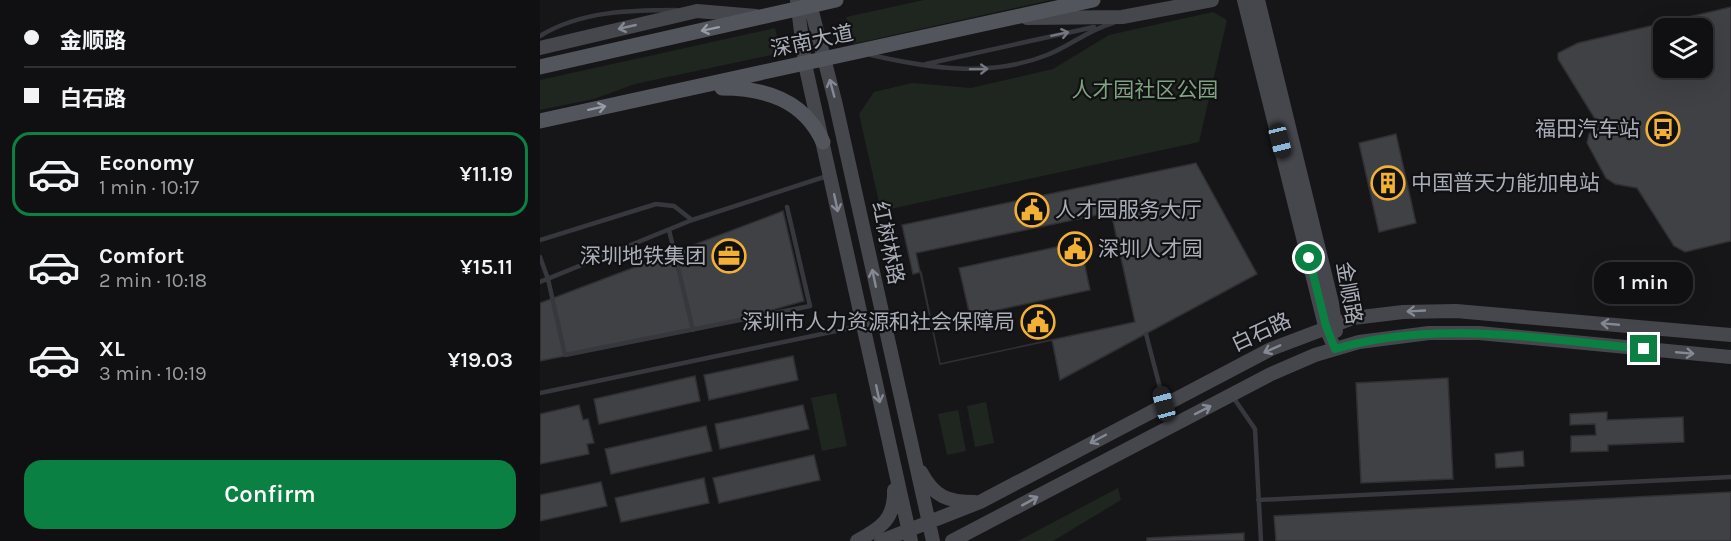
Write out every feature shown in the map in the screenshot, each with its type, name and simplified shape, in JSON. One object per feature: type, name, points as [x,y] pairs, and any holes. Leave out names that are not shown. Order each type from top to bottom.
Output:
[{"type":"main road","name":"深南大道","points":[[540,67],[767,16],[804,4],[836,0]]},
{"type":"main road","name":"深南大道","points":[[540,121],[1093,0]]},
{"type":"main road","points":[[1007,18],[1135,15],[1212,0]]},
{"type":"main road","name":"金顺路","points":[[1244,0],[1286,139]]},
{"type":"main road","name":"金顺路","points":[[1258,0],[1286,139],[1335,349]]},
{"type":"main road","name":"红树林路","points":[[804,4],[825,60],[933,541]]},
{"type":"main road","name":"红树林路","points":[[804,4],[805,64],[910,537]]},
{"type":"main road","points":[[540,48],[697,11],[767,16]]},
{"type":"main road","points":[[677,92],[732,88],[774,95],[802,110],[823,142]]},
{"type":"main road","name":"白石路","points":[[881,541],[910,537],[930,524],[980,502],[1271,349],[1331,325],[1379,314],[1447,310],[1731,335]]},
{"type":"main road","name":"白石路","points":[[952,541],[979,529],[1232,395],[1292,365],[1335,349],[1404,334],[1462,333],[1731,357]]},
{"type":"main road","points":[[914,458],[929,485],[942,498],[956,502],[980,502]]},
{"type":"main road","points":[[857,541],[879,529],[890,517],[894,503],[894,470]]},
{"type":"main road","points":[[968,541],[979,529]]},
{"type":"lane","points":[[540,36],[564,24],[616,12],[697,11]]},
{"type":"lane","points":[[859,52],[921,65],[968,69],[1004,66],[1047,55],[1076,38],[1135,15]]},
{"type":"lane","points":[[921,65],[1108,24]]},
{"type":"lane","points":[[540,282],[692,220],[830,176]]},
{"type":"lane","points":[[540,240],[656,204],[674,206],[692,220]]},
{"type":"lane","points":[[540,257],[548,279],[565,356],[810,306],[788,207]]},
{"type":"lane","points":[[669,230],[693,330]]},
{"type":"lane","points":[[540,393],[863,325]]},
{"type":"lane","points":[[1146,334],[1164,404]]},
{"type":"lane","points":[[1232,395],[1255,429],[1261,541]]},
{"type":"lane","points":[[1258,500],[1731,477]]},
{"type":"green space","points":[[924,0],[1051,0],[853,44],[846,17]]},
{"type":"green space","name":"人才园社区公园","points":[[1213,12],[1227,20],[1199,142],[881,211],[859,114],[874,92],[912,83],[971,88],[1053,69],[1109,35]]},
{"type":"green space","points":[[775,28],[781,53],[635,84],[594,99],[540,110],[540,80]]},
{"type":"green space","points":[[836,393],[847,446],[822,451],[811,398]]},
{"type":"green space","points":[[986,402],[994,443],[975,447],[967,406]]},
{"type":"green space","points":[[958,410],[966,451],[947,455],[938,414]]},
{"type":"green space","points":[[1118,488],[1121,500],[1053,541],[1018,541]]},
{"type":"building","name":"福田汽车站","points":[[1731,7],[1731,241],[1685,252],[1674,246],[1637,188],[1615,184],[1606,178],[1587,143],[1589,134],[1600,127],[1558,59],[1558,53],[1578,43],[1653,25],[1653,78],[1713,78],[1713,18],[1684,18]]},
{"type":"building","name":"中国普天力能加电站","points":[[1396,134],[1416,223],[1379,232],[1359,143]]},
{"type":"building","name":"深圳人才园","points":[[1196,163],[1257,274],[1060,380],[1052,340],[940,364],[921,272],[913,274],[902,225]]},
{"type":"building","name":"深圳地铁集团","points":[[783,211],[804,301],[715,326],[540,361],[540,303]]},
{"type":"building","points":[[1111,212],[1135,322],[940,364],[916,253]],"holes":[[[1080,242],[1090,290],[970,316],[959,268]]]},
{"type":"building","points":[[793,356],[798,380],[709,400],[704,375]]},
{"type":"building","points":[[695,376],[700,401],[599,424],[594,399]]},
{"type":"building","points":[[1448,378],[1453,479],[1361,483],[1356,383]]},
{"type":"building","points":[[579,405],[583,420],[588,419],[594,443],[587,444],[589,454],[540,464],[540,414]]},
{"type":"building","points":[[803,405],[809,429],[720,449],[715,424]]},
{"type":"building","points":[[1607,412],[1607,420],[1683,417],[1684,442],[1608,445],[1608,451],[1571,452],[1571,436],[1596,435],[1595,424],[1570,425],[1570,414]]},
{"type":"building","points":[[706,426],[712,451],[611,474],[605,449]]},
{"type":"building","points":[[1523,451],[1524,466],[1496,468],[1495,454]]},
{"type":"building","points":[[814,455],[820,480],[719,503],[713,478]]},
{"type":"building","points":[[704,478],[709,503],[621,522],[615,498]]},
{"type":"building","points":[[601,482],[607,506],[540,521],[540,495]]},
{"type":"building","points":[[1731,492],[1731,541],[1276,541],[1274,516]]},
{"type":"building","points":[[1244,533],[1244,541],[1147,541],[1147,538]]},
{"type":"place","name":"福田汽车站","points":[[1663,129]]},
{"type":"place","name":"中国普天力能加电站","points":[[1388,183]]},
{"type":"place","name":"人才园服务大厅","points":[[1032,210]]},
{"type":"place","name":"深圳人才园","points":[[1075,249]]},
{"type":"place","name":"深圳地铁集团","points":[[729,256]]},
{"type":"place","name":"深圳市人力资源和社会保障局","points":[[1038,322]]},
{"type":"route","points":[[1309,258],[1326,326],[1335,349],[1380,337],[1454,332],[1644,349]]}]
